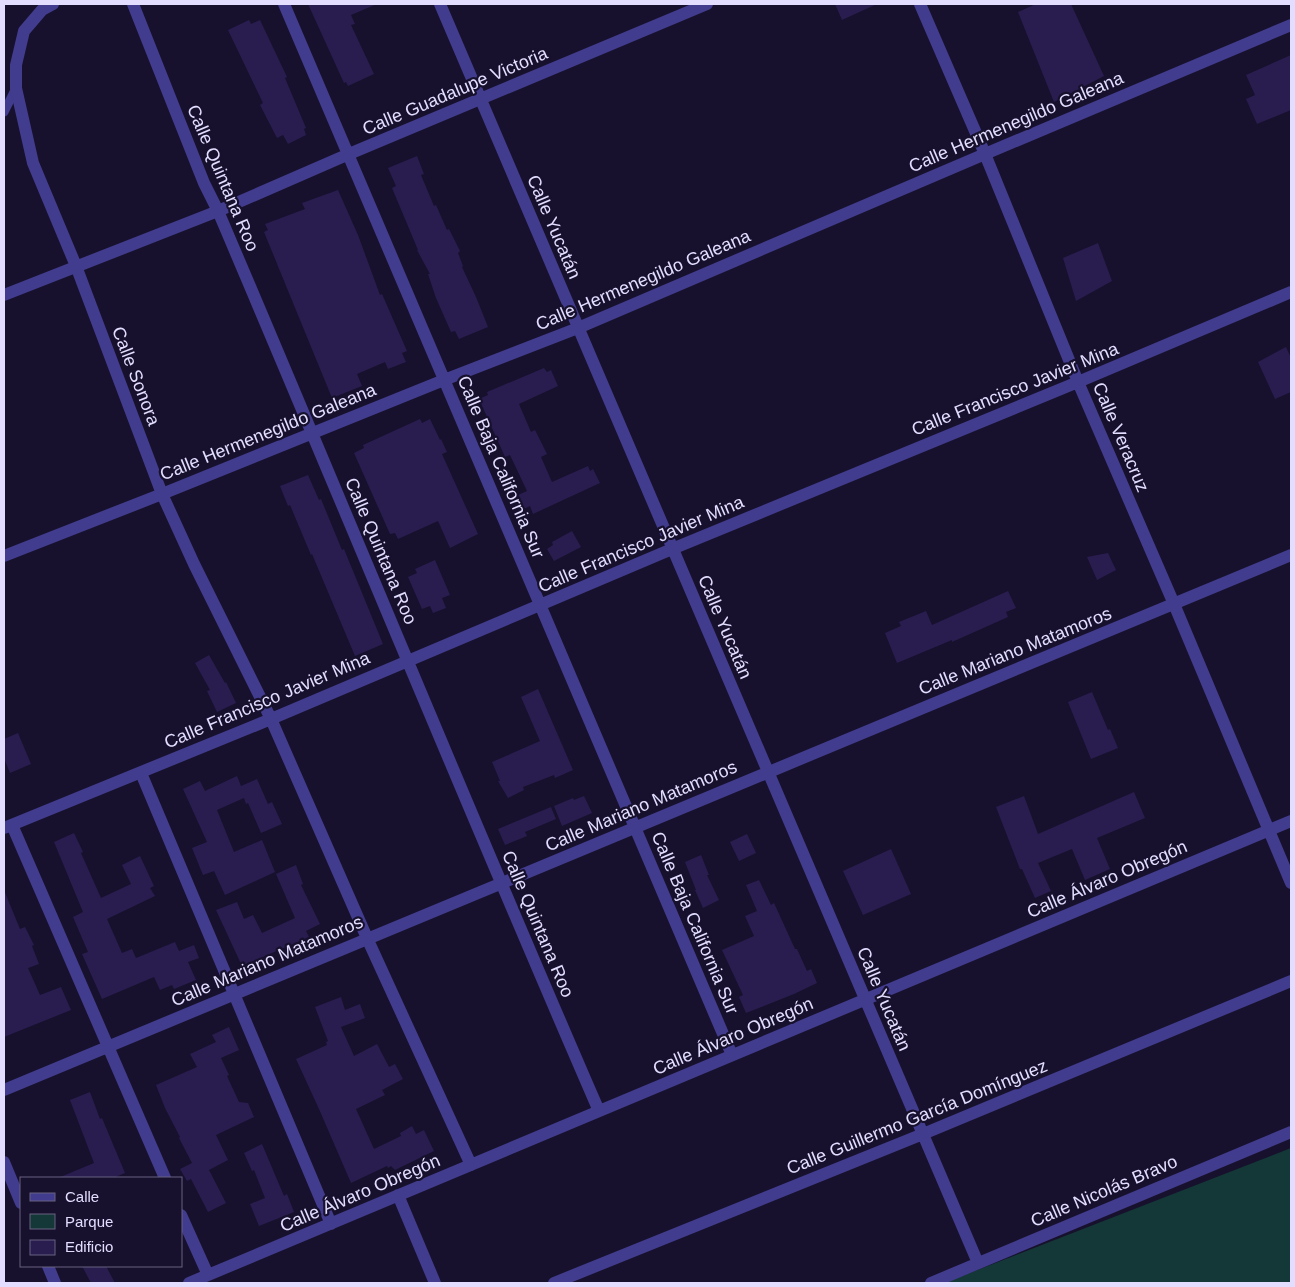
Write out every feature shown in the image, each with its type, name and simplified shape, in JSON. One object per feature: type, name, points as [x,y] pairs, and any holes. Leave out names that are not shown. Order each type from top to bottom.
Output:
[{"type":"street","name":"Calle Sonora","points":[[53,4],[42,10],[24,31],[16,65],[16,88],[33,163],[76,266],[162,494],[194,564],[271,719],[367,938],[471,1165]]},
{"type":"street","name":"Calle Quintana Roo","points":[[133,4],[204,183],[313,434],[500,884],[599,1111]]},
{"type":"street","name":"Calle Baja California Sur","points":[[284,4],[732,1055]]},
{"type":"street","name":"Calle Yucatán","points":[[440,4],[978,1263]]},
{"type":"street","name":"Calle Guadalupe Victoria","points":[[4,295],[218,212],[349,154],[707,4]]},
{"type":"street","name":"Calle Veracruz","points":[[920,4],[985,154],[1078,382],[1291,883]]},
{"type":"street","name":"Calle Hermenegildo Galeana","points":[[4,556],[578,328],[1291,25]]},
{"type":"street","name":"Calle Francisco Javier Mina","points":[[8,827],[271,719],[672,549],[1291,292]]},
{"type":"street","name":"Calle Mariano Matamoros","points":[[4,1090],[1291,554]]},
{"type":"street","points":[[141,772],[331,1224]]},
{"type":"street","name":"Calle Álvaro Obregón","points":[[189,1283],[1291,821]]},
{"type":"street","points":[[8,827],[108,1046],[165,1177]]},
{"type":"street","name":"Calle Guillermo García Domínguez","points":[[554,1283],[923,1134],[1291,981]]},
{"type":"street","name":"Calle Nicolás Bravo","points":[[931,1283],[1291,1132]]},
{"type":"street","points":[[4,1162],[20,1201]]},
{"type":"street","points":[[398,1196],[435,1283]]},
{"type":"street","points":[[182,1217],[208,1275]]},
{"type":"street","points":[[48,1267],[55,1283]]},
{"type":"lane","points":[[4,112],[16,88]]},
{"type":"green space","points":[[1291,1148],[1291,1283],[944,1283]]},
{"type":"building","points":[[308,4],[377,4],[351,15],[355,24],[351,25],[374,74],[348,86],[346,82],[344,83]]},
{"type":"building","points":[[835,4],[877,4],[842,20]]},
{"type":"building","points":[[1036,4],[1071,4],[1104,76],[1054,102],[1018,12]]},
{"type":"building","points":[[249,20],[251,24],[260,20],[287,77],[285,78],[306,128],[304,129],[306,135],[288,144],[283,135],[277,138],[260,105],[263,103],[228,30]]},
{"type":"building","points":[[1291,55],[1291,110],[1257,124],[1246,99],[1255,95],[1246,75]]},
{"type":"building","points":[[417,156],[424,174],[421,175],[434,206],[436,205],[447,230],[449,229],[460,251],[458,253],[462,267],[488,327],[459,339],[455,331],[451,332],[436,298],[428,274],[430,274],[417,250],[392,188],[396,186],[388,168]]},
{"type":"building","points":[[338,190],[358,235],[380,295],[382,294],[407,351],[402,353],[406,362],[388,369],[385,362],[357,374],[362,386],[332,398],[264,232],[268,230],[265,224],[305,209],[302,203]]},
{"type":"building","points":[[1098,243],[1112,281],[1076,301],[1063,258]]},
{"type":"building","points":[[1286,347],[1291,358],[1291,392],[1275,399],[1258,362]]},
{"type":"building","points":[[544,368],[547,372],[551,370],[558,386],[519,404],[531,432],[535,430],[547,454],[541,457],[552,482],[588,466],[590,471],[593,469],[600,483],[533,514],[530,506],[524,509],[518,495],[527,491],[510,455],[505,457],[479,399],[488,395],[487,392]]},
{"type":"building","points":[[420,419],[422,423],[430,419],[441,439],[447,452],[442,454],[478,534],[450,548],[438,521],[398,539],[395,533],[390,534],[354,453],[364,448],[363,445]]},
{"type":"building","points":[[308,475],[319,500],[321,499],[342,550],[344,549],[383,644],[355,656],[312,554],[280,486]]},
{"type":"building","points":[[572,531],[581,547],[554,561],[547,549],[553,545],[552,542]]},
{"type":"building","points":[[1108,553],[1116,570],[1097,580],[1087,557]]},
{"type":"building","points":[[435,560],[450,595],[442,598],[446,608],[433,613],[430,606],[422,609],[408,577],[417,573],[415,569]]},
{"type":"building","points":[[1008,591],[1016,608],[1006,612],[1008,617],[952,642],[952,640],[897,663],[885,633],[901,626],[899,622],[926,611],[932,625]]},
{"type":"building","points":[[209,655],[226,682],[236,703],[217,712],[207,691],[210,690],[195,663]]},
{"type":"building","points":[[538,689],[573,770],[555,778],[554,775],[523,787],[524,790],[508,798],[498,781],[500,781],[492,762],[540,741],[521,697]]},
{"type":"building","points":[[1092,692],[1118,748],[1091,759],[1068,702]]},
{"type":"building","points":[[18,733],[31,764],[10,773],[4,758],[4,739]]},
{"type":"building","points":[[237,776],[241,786],[257,779],[268,804],[272,802],[282,824],[261,833],[244,798],[217,810],[234,852],[262,840],[275,872],[225,895],[214,871],[203,875],[192,848],[207,842],[183,789],[200,781],[205,791]]},
{"type":"building","points":[[1134,792],[1145,818],[1097,838],[1110,869],[1085,880],[1072,849],[1038,863],[1051,891],[1035,898],[1022,869],[1020,869],[996,807],[1024,796],[1038,834]]},
{"type":"building","points":[[584,796],[592,813],[562,826],[554,806],[573,798],[574,800]]},
{"type":"building","points":[[551,807],[556,819],[525,832],[527,836],[505,845],[498,829]]},
{"type":"building","points":[[74,833],[101,898],[131,884],[122,865],[140,856],[154,886],[150,888],[155,896],[107,919],[122,953],[132,949],[136,958],[175,942],[179,951],[194,945],[199,958],[188,962],[196,980],[174,989],[172,985],[160,990],[154,977],[102,999],[82,954],[88,952],[73,917],[83,912],[54,842]]},
{"type":"building","points":[[747,834],[756,853],[739,861],[730,842]]},
{"type":"building","points":[[891,849],[911,894],[863,915],[843,871]]},
{"type":"building","points":[[701,855],[709,875],[707,875],[719,900],[703,908],[685,862]]},
{"type":"building","points":[[296,865],[303,884],[301,885],[320,924],[306,931],[309,937],[242,966],[216,910],[237,902],[244,919],[253,915],[262,933],[295,918],[276,874]]},
{"type":"building","points":[[759,880],[771,905],[774,903],[807,971],[811,969],[817,983],[746,1013],[739,997],[743,995],[722,950],[754,936],[745,916],[757,911],[746,885]]},
{"type":"building","points":[[4,890],[20,929],[25,927],[34,945],[32,946],[39,964],[28,968],[40,995],[61,987],[71,1010],[4,1037]]},
{"type":"building","points":[[341,997],[345,1010],[360,1004],[365,1018],[341,1027],[354,1056],[377,1044],[389,1067],[395,1064],[403,1079],[382,1090],[385,1095],[356,1109],[374,1149],[401,1136],[400,1133],[412,1126],[416,1134],[424,1130],[434,1151],[395,1170],[391,1166],[388,1168],[387,1166],[351,1183],[296,1059],[327,1045],[326,1042],[328,1041],[315,1007]]},
{"type":"building","points":[[229,1027],[239,1050],[221,1058],[239,1102],[248,1103],[254,1117],[216,1135],[228,1160],[209,1170],[226,1203],[208,1212],[191,1179],[187,1181],[180,1169],[192,1163],[156,1085],[197,1067],[190,1054],[216,1042],[212,1035]]},
{"type":"building","points":[[90,1092],[100,1119],[102,1118],[125,1173],[115,1177],[60,1177],[94,1163],[70,1100]]},
{"type":"building","points":[[262,1144],[284,1196],[287,1194],[294,1212],[259,1226],[250,1204],[265,1198],[254,1170],[252,1171],[244,1153]]},
{"type":"building","points":[[83,1267],[107,1267],[115,1283],[91,1283]]}]
